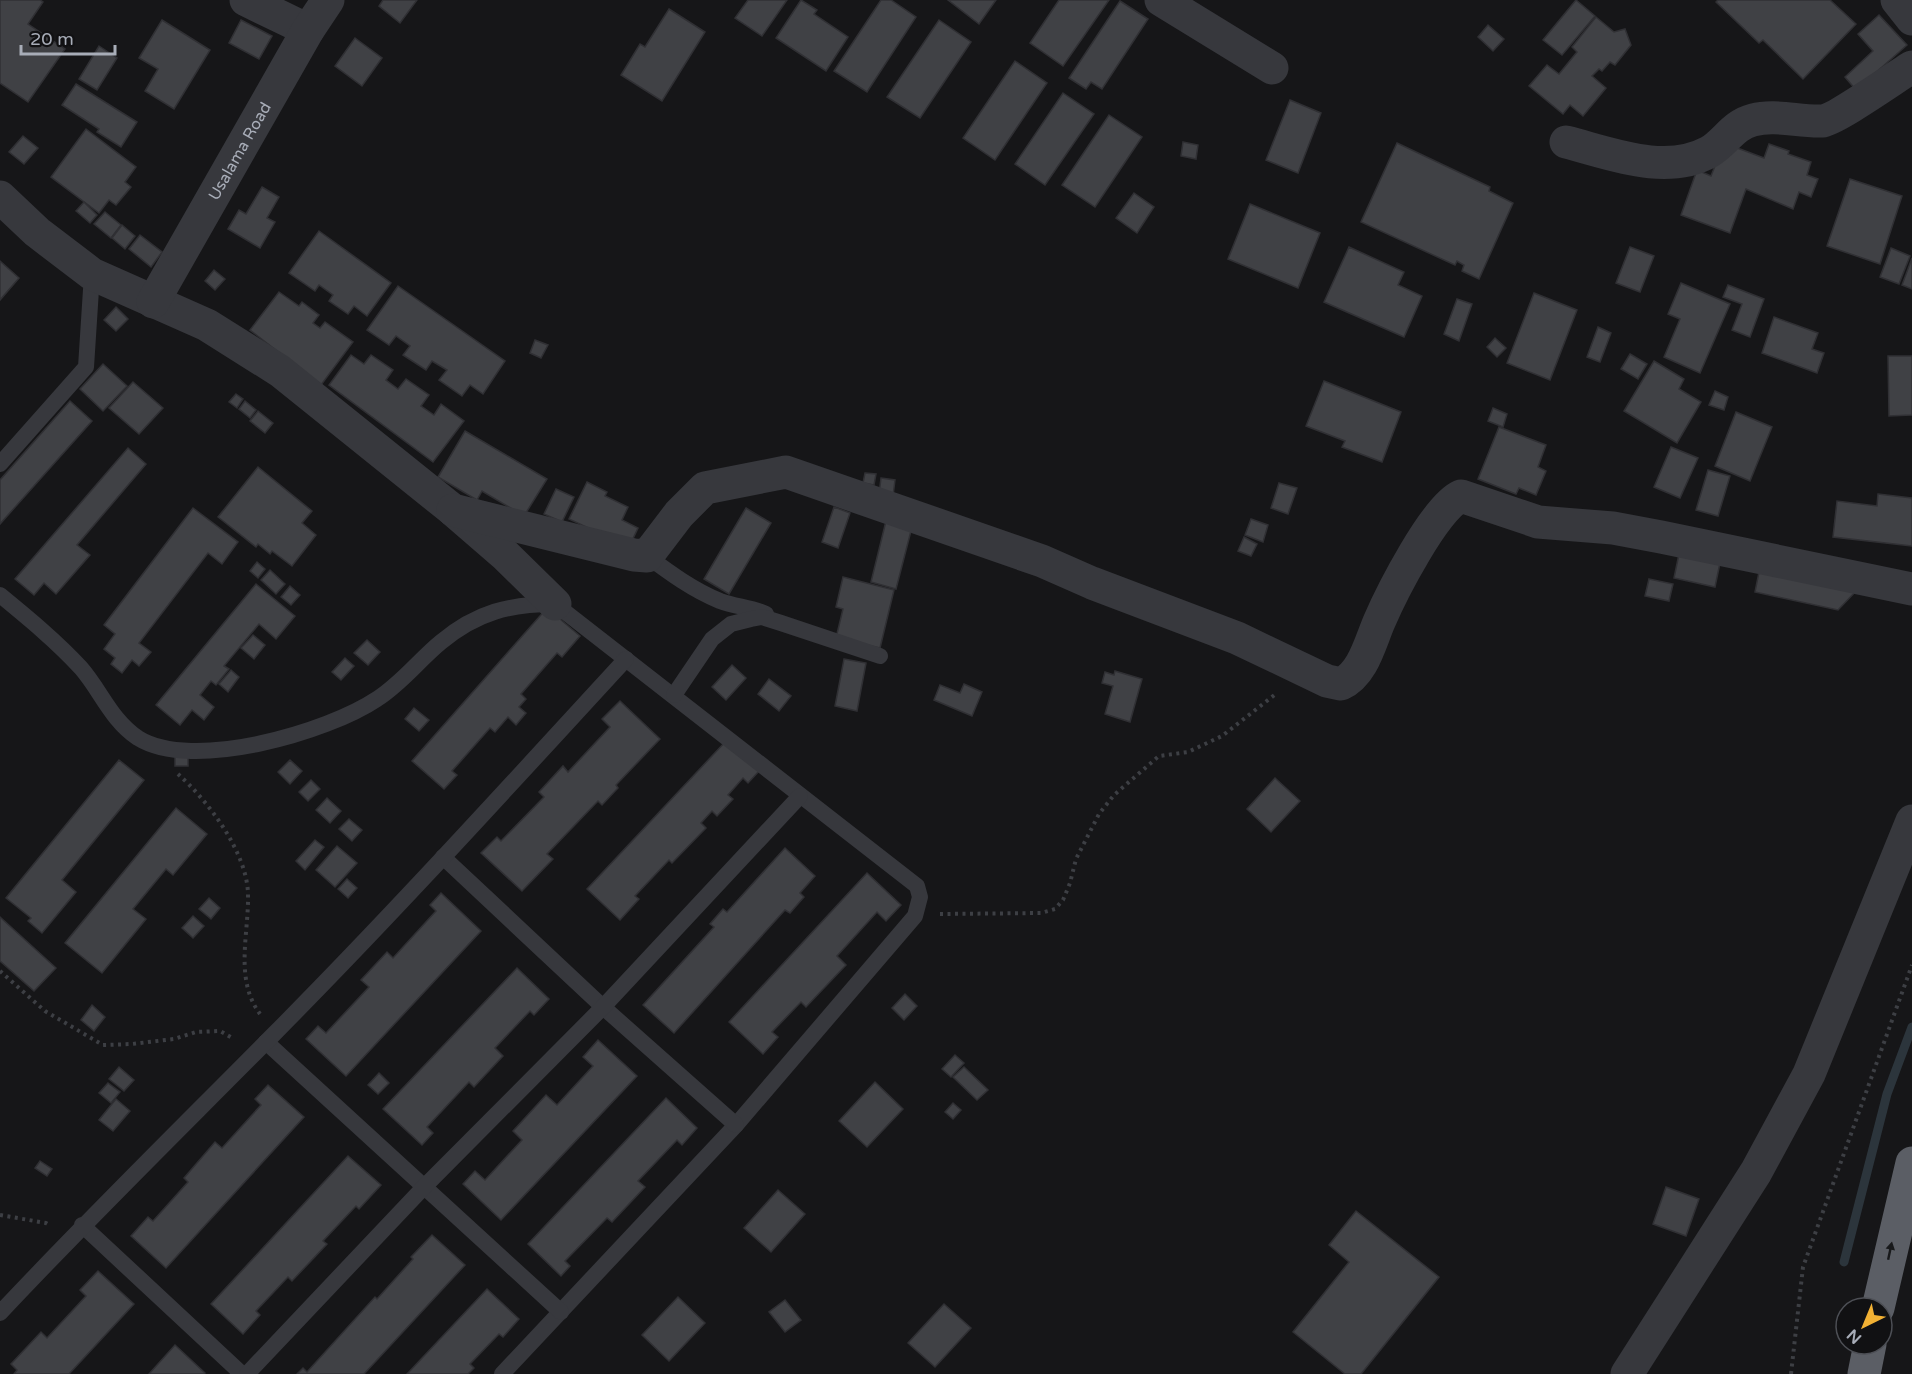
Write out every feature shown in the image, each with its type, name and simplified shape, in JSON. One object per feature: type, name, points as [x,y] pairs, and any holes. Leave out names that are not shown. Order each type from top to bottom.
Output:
[{"type":"highway","points":[[1881,1296],[1912,1163]]},
{"type":"highway","points":[[1864,1374],[1868,1356]]},
{"type":"street","points":[[246,0],[308,30]]},
{"type":"street","name":"Usalama Road","points":[[153,302],[308,30],[328,0]]},
{"type":"street","points":[[1161,0],[1272,68]]},
{"type":"street","points":[[1897,0],[1912,19]]},
{"type":"street","points":[[1566,142],[1666,163],[1689,159],[1710,152],[1732,130],[1753,120],[1781,118],[1824,121],[1912,67]]},
{"type":"street","points":[[0,197],[37,232],[93,274],[207,325],[280,371],[453,510],[505,555],[555,604]]},
{"type":"street","points":[[453,510],[634,555],[647,556],[679,514],[705,488],[786,472],[1042,561],[1092,583],[1238,638],[1327,681],[1341,684],[1355,676],[1380,619],[1434,521],[1452,499],[1461,496],[1538,522],[1613,528],[1912,589]]},
{"type":"street","points":[[1627,1374],[1756,1172],[1809,1074],[1912,820]]},
{"type":"lane","points":[[0,464],[86,368],[93,274]]},
{"type":"lane","points":[[647,556],[682,582],[720,601],[755,608],[781,623]]},
{"type":"lane","points":[[0,595],[56,642],[83,670],[112,714],[139,738],[169,748],[207,751],[242,749],[343,718],[401,682],[442,641],[475,620],[499,608],[526,604],[555,604],[761,762],[800,796],[917,886],[920,897],[915,916],[736,1125],[502,1374]]},
{"type":"lane","points":[[674,695],[712,639],[730,624],[762,618],[880,657]]},
{"type":"lane","points":[[0,1313],[82,1225],[265,1043],[443,857],[626,659]]},
{"type":"lane","points":[[246,1374],[424,1187],[603,1007],[800,796]]},
{"type":"lane","points":[[443,857],[603,1007],[736,1125]]},
{"type":"lane","points":[[265,1043],[561,1312]]},
{"type":"lane","points":[[82,1225],[242,1374]]},
{"type":"path","points":[[915,916],[970,912],[1041,913],[1055,909],[1063,900],[1076,859],[1099,814],[1114,795],[1159,756],[1188,752],[1222,736],[1279,691]]},
{"type":"path","points":[[139,738],[198,792],[238,852],[248,892],[244,941],[246,982],[265,1043]]},
{"type":"path","points":[[1791,1374],[1803,1267],[1912,965]]},
{"type":"path","points":[[0,971],[45,1011],[103,1045],[174,1039],[196,1032],[220,1031],[265,1043]]},
{"type":"path","points":[[0,1215],[46,1223],[68,1240]]},
{"type":"building","points":[[0,0],[40,0],[43,2],[28,24],[65,49],[28,102],[0,83]]},
{"type":"building","points":[[383,0],[417,0],[400,23],[379,6]]},
{"type":"building","points":[[748,0],[787,0],[762,36],[735,18]]},
{"type":"building","points":[[801,0],[817,10],[814,14],[848,37],[826,71],[776,38]]},
{"type":"building","points":[[881,0],[891,0],[916,17],[867,92],[834,71]]},
{"type":"building","points":[[948,0],[996,0],[979,24]]},
{"type":"building","points":[[1059,0],[1109,0],[1063,66],[1030,43]]},
{"type":"building","points":[[1576,0],[1595,16],[1562,55],[1543,40]]},
{"type":"building","points":[[1718,0],[1830,0],[1856,24],[1803,79],[1763,40],[1759,43],[1716,2]]},
{"type":"building","points":[[1120,1],[1148,19],[1102,89],[1091,82],[1086,89],[1069,78]]},
{"type":"building","points":[[669,9],[705,32],[662,101],[621,75],[640,44],[645,47]]},
{"type":"building","points":[[1879,15],[1907,45],[1856,90],[1845,77],[1873,51],[1858,34]]},
{"type":"building","points":[[1596,17],[1614,32],[1625,29],[1631,45],[1615,65],[1610,62],[1602,71],[1599,69],[1592,76],[1606,88],[1583,116],[1570,105],[1563,114],[1529,86],[1547,65],[1559,74],[1577,52],[1572,47]]},
{"type":"building","points":[[162,20],[210,50],[174,109],[145,91],[158,69],[139,58]]},
{"type":"building","points":[[241,20],[272,36],[259,59],[229,43]]},
{"type":"building","points":[[939,20],[971,42],[920,118],[887,97]]},
{"type":"building","points":[[1488,25],[1504,39],[1493,51],[1478,37]]},
{"type":"building","points":[[355,38],[382,58],[362,86],[335,66]]},
{"type":"building","points":[[99,46],[117,58],[97,90],[79,79]]},
{"type":"building","points":[[1015,61],[1047,83],[995,160],[963,138]]},
{"type":"building","points":[[76,84],[137,122],[121,147],[97,132],[99,129],[62,105]]},
{"type":"building","points":[[1063,93],[1094,114],[1045,185],[1015,164]]},
{"type":"building","points":[[1290,100],[1321,113],[1298,173],[1266,160]]},
{"type":"building","points":[[1109,115],[1142,137],[1095,207],[1062,185]]},
{"type":"building","points":[[86,129],[136,167],[125,182],[131,187],[116,205],[109,200],[99,213],[51,177]]},
{"type":"building","points":[[23,136],[38,148],[24,164],[9,152]]},
{"type":"building","points":[[1183,142],[1198,145],[1196,159],[1181,156]]},
{"type":"building","points":[[1397,143],[1490,187],[1489,191],[1513,203],[1479,279],[1462,271],[1464,265],[1457,261],[1455,265],[1361,222]]},
{"type":"building","points":[[1724,143],[1764,158],[1769,144],[1811,162],[1807,175],[1818,179],[1811,197],[1799,192],[1793,209],[1746,189],[1730,233],[1681,215],[1697,170],[1711,176]]},
{"type":"building","points":[[1850,179],[1902,196],[1880,264],[1827,246]]},
{"type":"building","points":[[262,187],[279,197],[267,218],[275,222],[260,248],[228,229],[239,210],[246,214]]},
{"type":"building","points":[[1134,193],[1154,207],[1137,233],[1116,218]]},
{"type":"building","points":[[84,202],[97,215],[90,223],[76,211]]},
{"type":"building","points":[[1250,204],[1320,233],[1298,288],[1228,259]]},
{"type":"building","points":[[105,212],[121,225],[111,238],[94,224]]},
{"type":"building","points":[[122,225],[135,236],[125,249],[112,238]]},
{"type":"building","points":[[319,231],[391,283],[367,316],[354,306],[348,314],[329,301],[333,295],[319,285],[315,291],[289,273]]},
{"type":"building","points":[[140,235],[162,252],[151,267],[129,249]]},
{"type":"building","points":[[1349,247],[1404,272],[1398,285],[1422,296],[1404,337],[1324,302]]},
{"type":"building","points":[[1630,247],[1654,256],[1640,292],[1616,283]]},
{"type":"building","points":[[1891,248],[1910,256],[1899,284],[1880,277]]},
{"type":"building","points":[[1912,258],[1912,289],[1902,285]]},
{"type":"building","points":[[0,261],[19,278],[0,300]]},
{"type":"building","points":[[214,270],[225,279],[215,290],[205,281]]},
{"type":"building","points":[[1681,283],[1730,304],[1700,373],[1664,357],[1680,319],[1668,314]]},
{"type":"building","points":[[1728,285],[1764,299],[1750,337],[1732,330],[1742,304],[1723,297]]},
{"type":"building","points":[[398,286],[505,361],[483,394],[470,385],[462,396],[439,380],[447,370],[432,361],[426,370],[403,355],[410,346],[396,336],[389,345],[367,330]]},
{"type":"building","points":[[279,292],[299,306],[302,302],[319,315],[313,323],[320,328],[325,322],[353,342],[321,385],[250,330]]},
{"type":"building","points":[[1534,293],[1577,310],[1550,380],[1507,363]]},
{"type":"building","points":[[1457,299],[1472,304],[1459,341],[1444,334]]},
{"type":"building","points":[[116,307],[128,319],[116,331],[104,320]]},
{"type":"building","points":[[1774,317],[1818,333],[1812,349],[1824,353],[1817,373],[1762,353]]},
{"type":"building","points":[[1598,327],[1611,333],[1600,362],[1587,357]]},
{"type":"building","points":[[1495,338],[1506,348],[1497,357],[1487,347]]},
{"type":"building","points":[[535,340],[548,345],[541,358],[530,353]]},
{"type":"building","points":[[1630,354],[1647,364],[1638,379],[1621,369]]},
{"type":"building","points":[[351,355],[364,364],[371,355],[393,370],[386,380],[398,389],[406,379],[429,395],[421,406],[434,415],[441,404],[464,421],[433,462],[329,385]]},
{"type":"building","points":[[1888,356],[1912,356],[1912,415],[1889,416]]},
{"type":"building","points":[[1654,361],[1684,379],[1679,389],[1701,402],[1677,443],[1624,411]]},
{"type":"building","points":[[103,364],[127,386],[103,411],[80,389]]},
{"type":"building","points":[[1324,381],[1401,412],[1382,462],[1342,447],[1345,441],[1306,426]]},
{"type":"building","points":[[133,382],[163,408],[139,434],[109,408]]},
{"type":"building","points":[[1715,391],[1728,397],[1724,410],[1709,405]]},
{"type":"building","points":[[236,394],[243,399],[237,408],[229,402]]},
{"type":"building","points":[[70,401],[92,421],[0,524],[0,480]]},
{"type":"building","points":[[245,401],[256,410],[250,418],[239,409]]},
{"type":"building","points":[[1493,408],[1507,414],[1503,427],[1488,421]]},
{"type":"building","points":[[258,411],[273,423],[265,433],[250,421]]},
{"type":"building","points":[[1736,412],[1772,427],[1750,481],[1715,466]]},
{"type":"building","points":[[1499,427],[1546,445],[1538,467],[1546,471],[1536,495],[1519,488],[1516,494],[1478,479]]},
{"type":"building","points":[[465,431],[547,479],[524,516],[482,491],[477,500],[438,477]]},
{"type":"building","points":[[1671,447],[1698,458],[1680,498],[1654,487]]},
{"type":"building","points":[[128,448],[146,464],[77,545],[90,555],[56,594],[44,583],[34,595],[15,579]]},
{"type":"building","points":[[258,467],[312,511],[302,523],[316,535],[292,566],[272,551],[270,554],[258,544],[256,547],[218,517]]},
{"type":"building","points":[[1708,470],[1730,476],[1718,516],[1696,510]]},
{"type":"building","points":[[865,473],[876,474],[874,485],[863,483]]},
{"type":"building","points":[[881,478],[895,480],[893,496],[879,494]]},
{"type":"building","points":[[587,482],[607,492],[605,496],[628,507],[622,520],[638,528],[629,547],[569,519]]},
{"type":"building","points":[[1279,483],[1297,488],[1288,514],[1271,508]]},
{"type":"building","points":[[556,489],[574,497],[562,522],[544,514]]},
{"type":"building","points":[[1878,494],[1912,498],[1912,546],[1833,537],[1837,501],[1877,506]]},
{"type":"building","points":[[834,507],[850,513],[838,548],[822,542]]},
{"type":"building","points":[[193,508],[238,542],[222,564],[208,553],[139,643],[151,652],[139,666],[132,660],[122,673],[111,664],[115,658],[104,649],[115,634],[104,625]]},
{"type":"building","points":[[746,508],[771,523],[729,594],[704,579]]},
{"type":"building","points":[[1251,519],[1268,525],[1263,542],[1245,535]]},
{"type":"building","points":[[886,521],[912,527],[896,589],[871,582]]},
{"type":"building","points":[[1244,537],[1257,544],[1251,556],[1238,551]]},
{"type":"building","points":[[1679,554],[1720,563],[1715,587],[1674,578]]},
{"type":"building","points":[[257,562],[265,569],[258,578],[250,571]]},
{"type":"building","points":[[270,570],[285,584],[276,594],[261,580]]},
{"type":"building","points":[[1759,572],[1858,589],[1838,610],[1755,592]]},
{"type":"building","points":[[843,577],[894,590],[880,648],[836,638],[843,609],[836,607]]},
{"type":"building","points":[[1649,579],[1673,584],[1669,601],[1645,596]]},
{"type":"building","points":[[256,584],[295,616],[276,639],[259,624],[224,666],[229,669],[216,685],[211,681],[200,695],[214,707],[204,720],[192,710],[180,725],[156,705]]},
{"type":"building","points":[[290,586],[300,595],[291,605],[281,597]]},
{"type":"building","points":[[547,608],[580,636],[562,657],[557,653],[521,694],[526,699],[519,707],[526,713],[516,725],[508,717],[495,732],[490,728],[452,771],[457,775],[444,789],[412,761]]},
{"type":"building","points":[[253,635],[265,645],[254,659],[241,648]]},
{"type":"building","points":[[367,640],[380,652],[368,665],[354,653]]},
{"type":"building","points":[[345,658],[354,666],[341,680],[332,672]]},
{"type":"building","points":[[844,659],[866,663],[857,711],[835,706]]},
{"type":"building","points":[[732,665],[746,678],[726,700],[712,687]]},
{"type":"building","points":[[231,670],[239,677],[228,692],[219,684]]},
{"type":"building","points":[[1115,671],[1142,679],[1130,722],[1105,714],[1113,686],[1102,683],[1105,672],[1114,675]]},
{"type":"building","points":[[769,679],[791,696],[779,711],[758,694]]},
{"type":"building","points":[[964,684],[982,692],[972,716],[934,700],[940,685],[960,693]]},
{"type":"building","points":[[620,701],[660,739],[616,785],[618,788],[602,805],[598,801],[547,854],[553,859],[522,891],[481,853],[497,837],[501,841],[544,797],[539,792],[563,766],[568,772],[610,727],[602,719]]},
{"type":"building","points":[[414,708],[429,720],[419,731],[405,719]]},
{"type":"building","points":[[727,740],[760,770],[748,783],[743,778],[728,795],[733,799],[717,816],[712,811],[701,823],[706,828],[672,863],[669,860],[635,896],[639,899],[620,920],[587,889]]},
{"type":"building","points":[[175,751],[188,751],[188,766],[175,766]]},
{"type":"building","points":[[119,760],[144,780],[62,880],[76,892],[42,933],[28,921],[31,918],[6,898]]},
{"type":"building","points":[[290,760],[302,771],[290,784],[278,772]]},
{"type":"building","points":[[1275,778],[1300,801],[1271,832],[1247,809]]},
{"type":"building","points":[[311,780],[320,789],[308,801],[299,792]]},
{"type":"building","points":[[327,798],[341,811],[330,823],[316,810]]},
{"type":"building","points":[[176,808],[207,834],[173,875],[166,869],[133,909],[146,919],[102,973],[65,943]]},
{"type":"building","points":[[349,819],[362,830],[352,841],[339,829]]},
{"type":"building","points":[[315,840],[324,847],[305,870],[296,861]]},
{"type":"building","points":[[337,846],[357,863],[335,887],[316,870]]},
{"type":"building","points":[[785,848],[815,876],[800,893],[804,897],[790,913],[785,910],[674,1033],[643,1005],[714,927],[710,924],[723,909],[727,912]]},
{"type":"building","points":[[867,873],[901,905],[886,921],[877,912],[837,956],[846,965],[806,1007],[801,1002],[772,1032],[778,1037],[763,1054],[729,1022]]},
{"type":"building","points":[[347,879],[357,888],[348,898],[338,889]]},
{"type":"building","points":[[441,893],[481,931],[346,1076],[306,1039],[318,1026],[326,1033],[369,987],[361,980],[387,952],[393,958],[436,911],[430,905]]},
{"type":"building","points":[[209,898],[220,908],[211,919],[199,909]]},
{"type":"building","points":[[193,916],[204,926],[193,938],[182,928]]},
{"type":"building","points":[[0,917],[56,968],[34,991],[0,961]]},
{"type":"building","points":[[517,968],[549,999],[534,1015],[530,1011],[495,1048],[503,1056],[474,1087],[469,1082],[427,1127],[433,1133],[422,1145],[383,1109]]},
{"type":"building","points":[[905,994],[917,1006],[904,1020],[892,1008]]},
{"type":"building","points":[[92,1005],[105,1017],[94,1031],[81,1020]]},
{"type":"building","points":[[598,1040],[637,1076],[501,1220],[463,1184],[475,1171],[485,1180],[522,1140],[513,1131],[546,1095],[557,1105],[593,1066],[583,1057]]},
{"type":"building","points":[[955,1055],[964,1063],[951,1077],[942,1069]]},
{"type":"building","points":[[119,1067],[134,1080],[124,1091],[109,1079]]},
{"type":"building","points":[[964,1067],[988,1090],[977,1100],[953,1077]]},
{"type":"building","points":[[379,1073],[389,1083],[378,1094],[368,1085]]},
{"type":"building","points":[[875,1082],[903,1109],[867,1147],[839,1121]]},
{"type":"building","points":[[108,1083],[120,1092],[111,1103],[99,1093]]},
{"type":"building","points":[[268,1085],[304,1117],[166,1268],[131,1236],[148,1217],[153,1221],[188,1182],[184,1178],[215,1142],[222,1148],[261,1105],[255,1099]]},
{"type":"building","points":[[666,1098],[697,1128],[682,1145],[677,1140],[638,1181],[645,1187],[612,1222],[607,1218],[565,1261],[570,1266],[561,1276],[528,1244]]},
{"type":"building","points":[[116,1099],[130,1111],[113,1131],[99,1120]]},
{"type":"building","points":[[953,1103],[961,1110],[953,1119],[945,1112]]},
{"type":"building","points":[[348,1156],[381,1185],[359,1209],[356,1206],[323,1241],[327,1244],[292,1281],[288,1277],[256,1311],[260,1315],[243,1334],[211,1304]]},
{"type":"building","points":[[40,1161],[52,1169],[47,1176],[35,1168]]},
{"type":"building","points":[[1666,1187],[1699,1199],[1686,1236],[1653,1224]]},
{"type":"building","points":[[778,1190],[805,1214],[771,1252],[744,1228]]},
{"type":"building","points":[[1356,1211],[1439,1277],[1361,1374],[1345,1374],[1293,1332],[1349,1262],[1329,1245]]},
{"type":"building","points":[[432,1235],[465,1265],[364,1374],[297,1374],[303,1368],[307,1372],[375,1297],[377,1299]]},
{"type":"building","points":[[98,1271],[134,1304],[69,1374],[14,1374],[17,1370],[11,1364],[41,1332],[47,1338],[86,1296],[80,1290]]},
{"type":"building","points":[[487,1289],[519,1319],[503,1337],[499,1334],[470,1364],[474,1368],[468,1374],[407,1374]]},
{"type":"building","points":[[678,1297],[705,1323],[669,1361],[642,1335]]},
{"type":"building","points":[[785,1300],[801,1320],[785,1332],[769,1312]]},
{"type":"building","points":[[944,1304],[971,1328],[935,1367],[908,1343]]},
{"type":"building","points":[[175,1345],[205,1373],[149,1374]]},
{"type":"waterway","points":[[1844,1262],[1887,1094],[1912,1027]]}]
